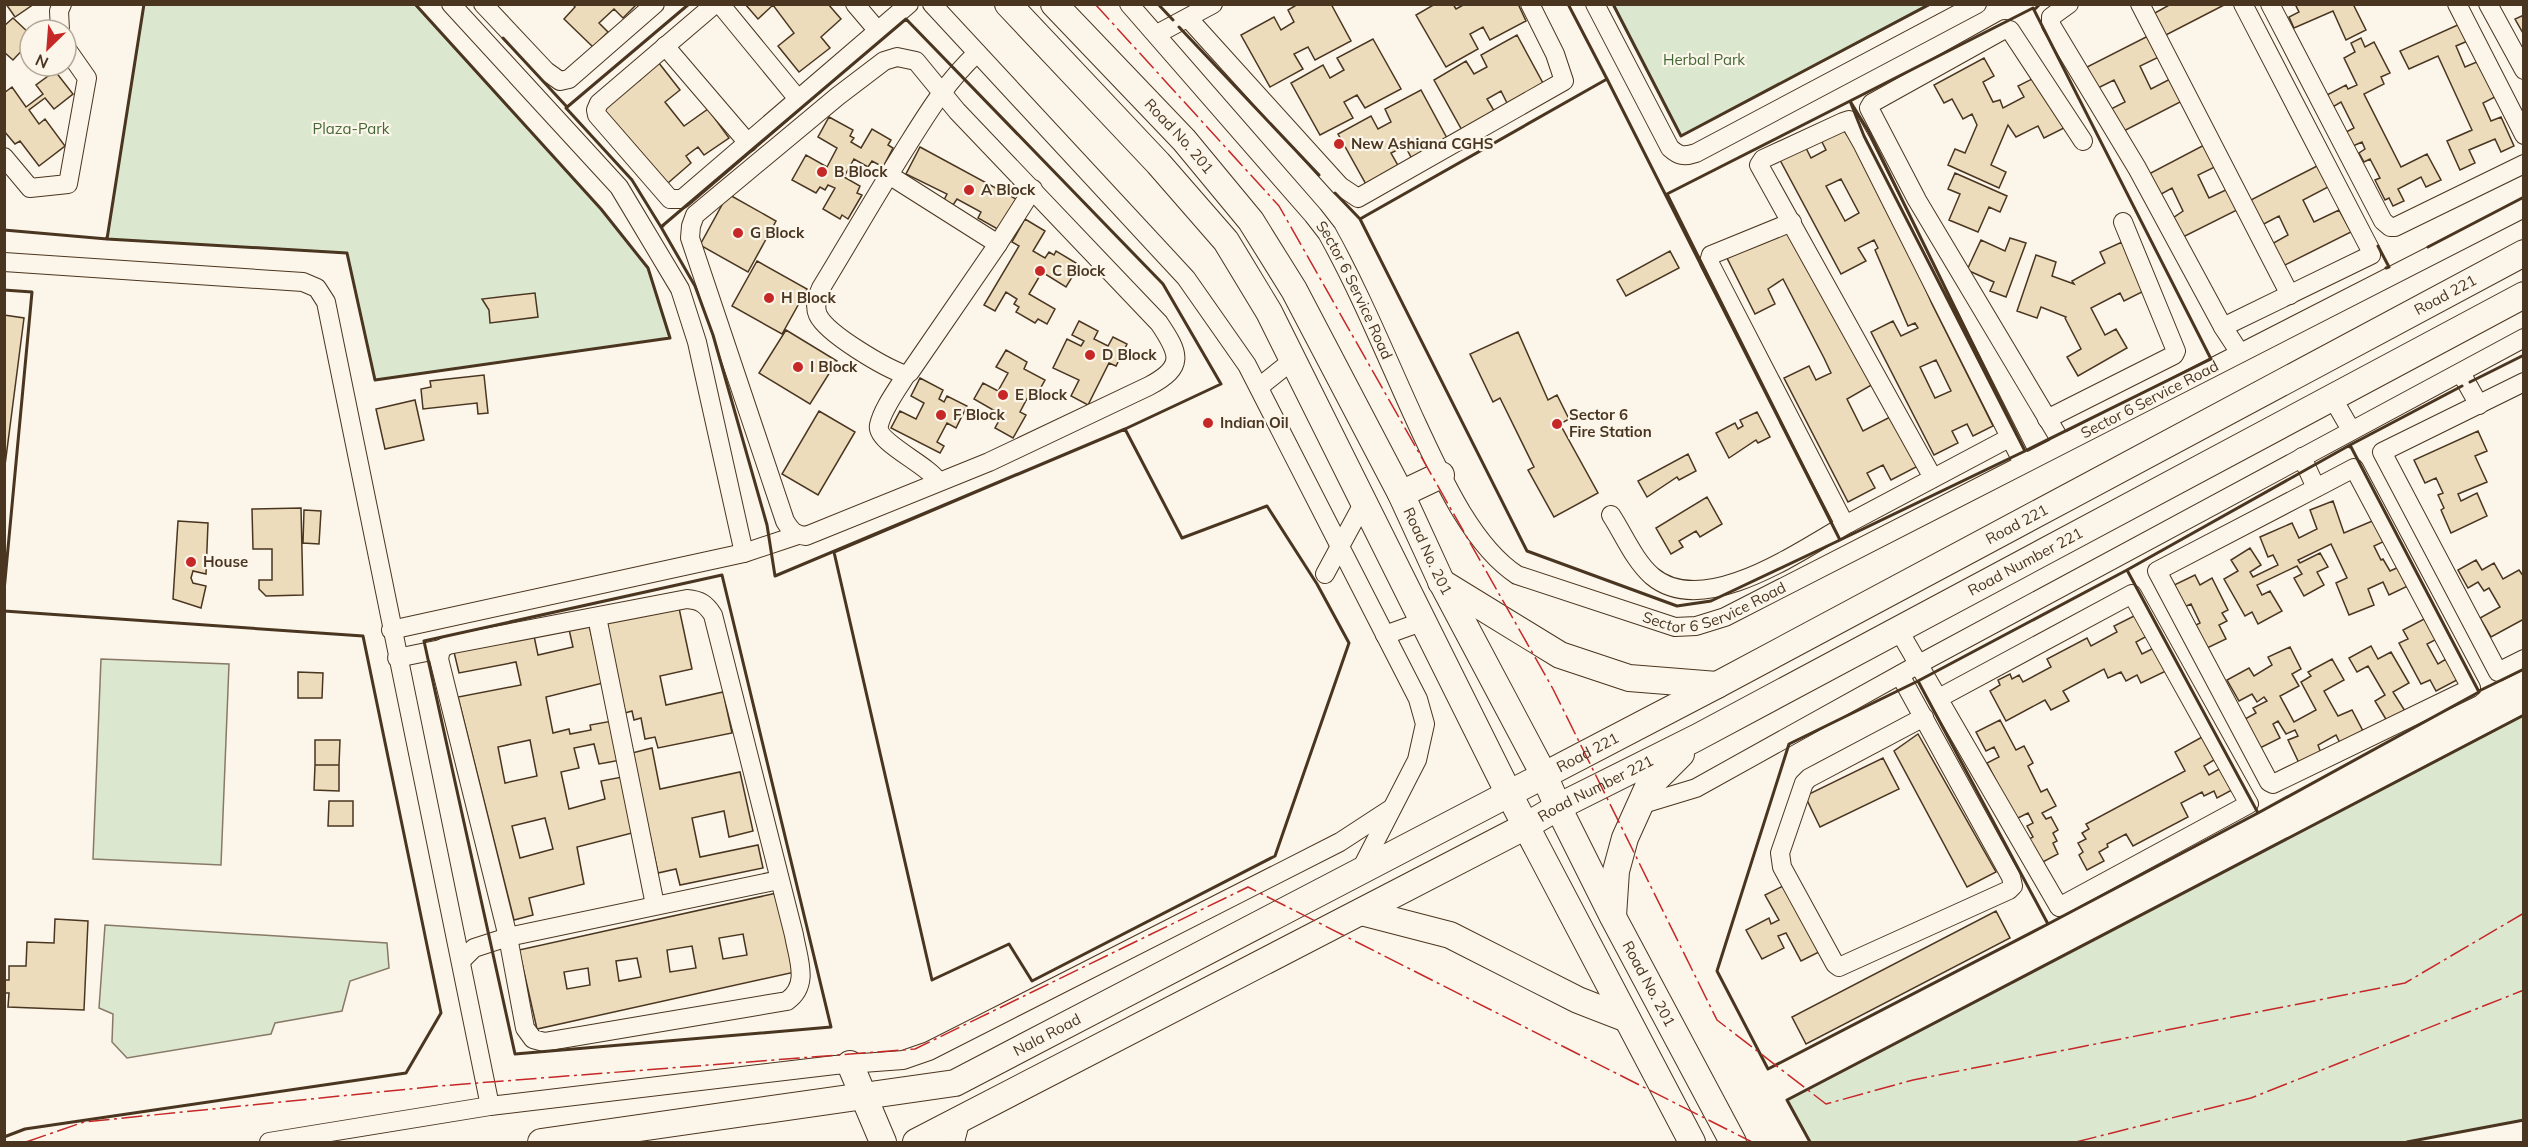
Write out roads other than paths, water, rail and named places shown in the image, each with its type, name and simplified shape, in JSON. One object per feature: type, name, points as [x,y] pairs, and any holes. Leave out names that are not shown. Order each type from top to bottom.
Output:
[{"type":"main road","points":[[1008,4],[1158,163],[1226,241],[1269,312],[1509,794],[1692,1143]]},
{"type":"main road","name":"Road No. 201","points":[[1054,4],[1184,140],[1251,221],[1294,290],[1401,494],[1441,582],[1545,775],[1558,807],[1613,917],[1733,1143]]},
{"type":"main road","name":"Road 221","points":[[1509,794],[2523,254]]},
{"type":"main road","name":"Road Number 221","points":[[1526,826],[1558,807],[1696,738],[1899,630],[2523,295]]},
{"type":"main road","points":[[1401,494],[1441,475]]},
{"type":"main road","points":[[1441,582],[1560,655],[1629,678],[1717,685]]},
{"type":"main road","points":[[1613,917],[1616,871],[1625,838],[1648,787],[1696,738]]},
{"type":"main road","name":"Nala Road","points":[[542,1143],[955,1083],[1509,794]]},
{"type":"main road","points":[[916,1143],[958,1131],[1361,912],[1526,826]]},
{"type":"main road","points":[[1361,912],[1450,935],[1578,1000],[1627,1019]]},
{"type":"main road","points":[[850,1064],[883,1143]]},
{"type":"street","points":[[451,4],[619,187],[680,289],[697,342],[744,553]]},
{"type":"street","points":[[483,4],[546,71],[560,81],[569,79],[655,4]]},
{"type":"street","points":[[715,4],[598,103],[596,110],[597,115],[670,199],[676,201],[682,200],[909,4]]},
{"type":"street","points":[[720,4],[798,99]]},
{"type":"street","points":[[855,4],[878,31]]},
{"type":"street","points":[[932,4],[1186,278],[1248,365],[1418,699],[1425,724],[1422,744],[1408,780],[1389,810],[1359,873]]},
{"type":"street","points":[[1157,34],[1213,4]]},
{"type":"street","points":[[1188,18],[1340,186],[1358,198],[1564,81],[1555,54],[1530,4]]},
{"type":"street","points":[[1595,4],[1670,148],[1678,155],[1686,156],[1696,153],[1977,4]]},
{"type":"street","points":[[2069,4],[2051,17],[2051,25],[2137,168],[2223,327],[2240,353]]},
{"type":"street","points":[[2140,4],[2290,295]]},
{"type":"street","points":[[2223,327],[2368,258],[2371,252],[2243,4]]},
{"type":"street","points":[[2270,4],[2383,221],[2390,227],[2395,227],[2523,164]]},
{"type":"street","points":[[2457,4],[2523,135]]},
{"type":"street","points":[[2488,4],[2523,70]]},
{"type":"street","name":"Sector 6 Service Road","points":[[1135,6],[1327,233],[1441,475],[1468,522],[1505,568],[1517,575],[1675,627],[1696,626],[1725,616],[2523,208]]},
{"type":"street","points":[[2062,443],[1917,200],[1869,108],[1872,103],[2005,29],[2010,30],[2083,141]]},
{"type":"street","points":[[665,46],[748,142]]},
{"type":"street","points":[[906,375],[880,362],[829,328],[819,317],[816,306],[820,288],[941,92],[955,74],[977,54]]},
{"type":"street","points":[[897,57],[916,61],[941,92],[1033,189],[1159,323],[1172,345],[1176,364],[1169,375],[989,462],[806,536],[798,535],[790,530],[785,521],[690,238],[695,215],[838,96],[884,61],[897,57]]},
{"type":"street","points":[[4,157],[30,188],[68,184],[87,78],[78,65]]},
{"type":"street","points":[[1933,478],[1761,168],[1761,161],[1849,120],[2023,463]]},
{"type":"street","points":[[889,175],[998,244]]},
{"type":"street","points":[[938,481],[925,466],[888,443],[880,435],[879,427],[906,375],[998,244],[1033,189]]},
{"type":"street","points":[[1792,222],[1712,255],[1709,262],[1841,518],[1849,523]]},
{"type":"street","points":[[2046,419],[2174,355],[2176,351],[2123,222]]},
{"type":"street","points":[[4,262],[303,282],[317,288],[326,302],[391,630],[490,1106]]},
{"type":"street","points":[[1640,805],[1696,788],[1919,664],[2523,338]]},
{"type":"street","points":[[1259,387],[1293,360]]},
{"type":"street","points":[[2461,373],[2479,405]]},
{"type":"street","points":[[2523,382],[2382,452],[2498,672],[2523,658]]},
{"type":"street","points":[[2332,397],[2351,430]]},
{"type":"street","points":[[1611,515],[1642,566],[1654,577],[1674,588],[1693,591],[1719,588],[1803,549],[2009,438]]},
{"type":"street","points":[[2301,457],[2316,488]]},
{"type":"street","points":[[2354,468],[2471,688],[2273,784],[2269,782],[2157,572],[2316,488],[2354,468]]},
{"type":"street","points":[[1324,574],[1365,502]]},
{"type":"street","points":[[391,630],[744,553],[798,535]]},
{"type":"street","points":[[1899,630],[2059,907],[2249,804],[2132,594],[1939,698]]},
{"type":"street","points":[[397,658],[441,650],[448,645],[687,599],[698,600],[707,606],[713,615],[801,972],[801,983],[797,995],[787,1001],[544,1042],[533,1039],[525,1028],[508,937],[439,659],[441,650]]},
{"type":"street","points":[[597,617],[655,905]]},
{"type":"street","points":[[1385,635],[1424,621]]},
{"type":"street","points":[[1900,675],[2011,877],[2013,886],[2009,890],[1839,967],[1834,964],[1782,867],[1780,853],[1804,783],[1809,778],[1923,717]]},
{"type":"street","points":[[269,1143],[490,1106],[850,1064],[903,1060],[929,1051],[1340,842],[1389,810]]},
{"type":"street","points":[[461,961],[474,948],[508,937],[779,880]]},
{"type":"place","name":"New Ashiana CGHS","points":[[1339,144]]},
{"type":"place","name":"B Block","points":[[822,172]]},
{"type":"place","name":"A Block","points":[[969,190]]},
{"type":"place","name":"G Block","points":[[738,233]]},
{"type":"place","name":"C Block","points":[[1040,271]]},
{"type":"place","name":"H Block","points":[[769,298]]},
{"type":"place","name":"D Block","points":[[1090,355]]},
{"type":"place","name":"I Block","points":[[798,367]]},
{"type":"place","name":"E Block","points":[[1003,395]]},
{"type":"place","name":"F Block","points":[[941,415]]},
{"type":"place","name":"Indian Oil","points":[[1208,423]]},
{"type":"place","name":"Sector 6 Fire Station","points":[[1557,424]]},
{"type":"place","name":"House","points":[[191,562]]},
{"type":"park label","name":"Herbal Park","points":[[1704,60]]},
{"type":"park label","name":"Plaza-Park","points":[[351,129]]}]
